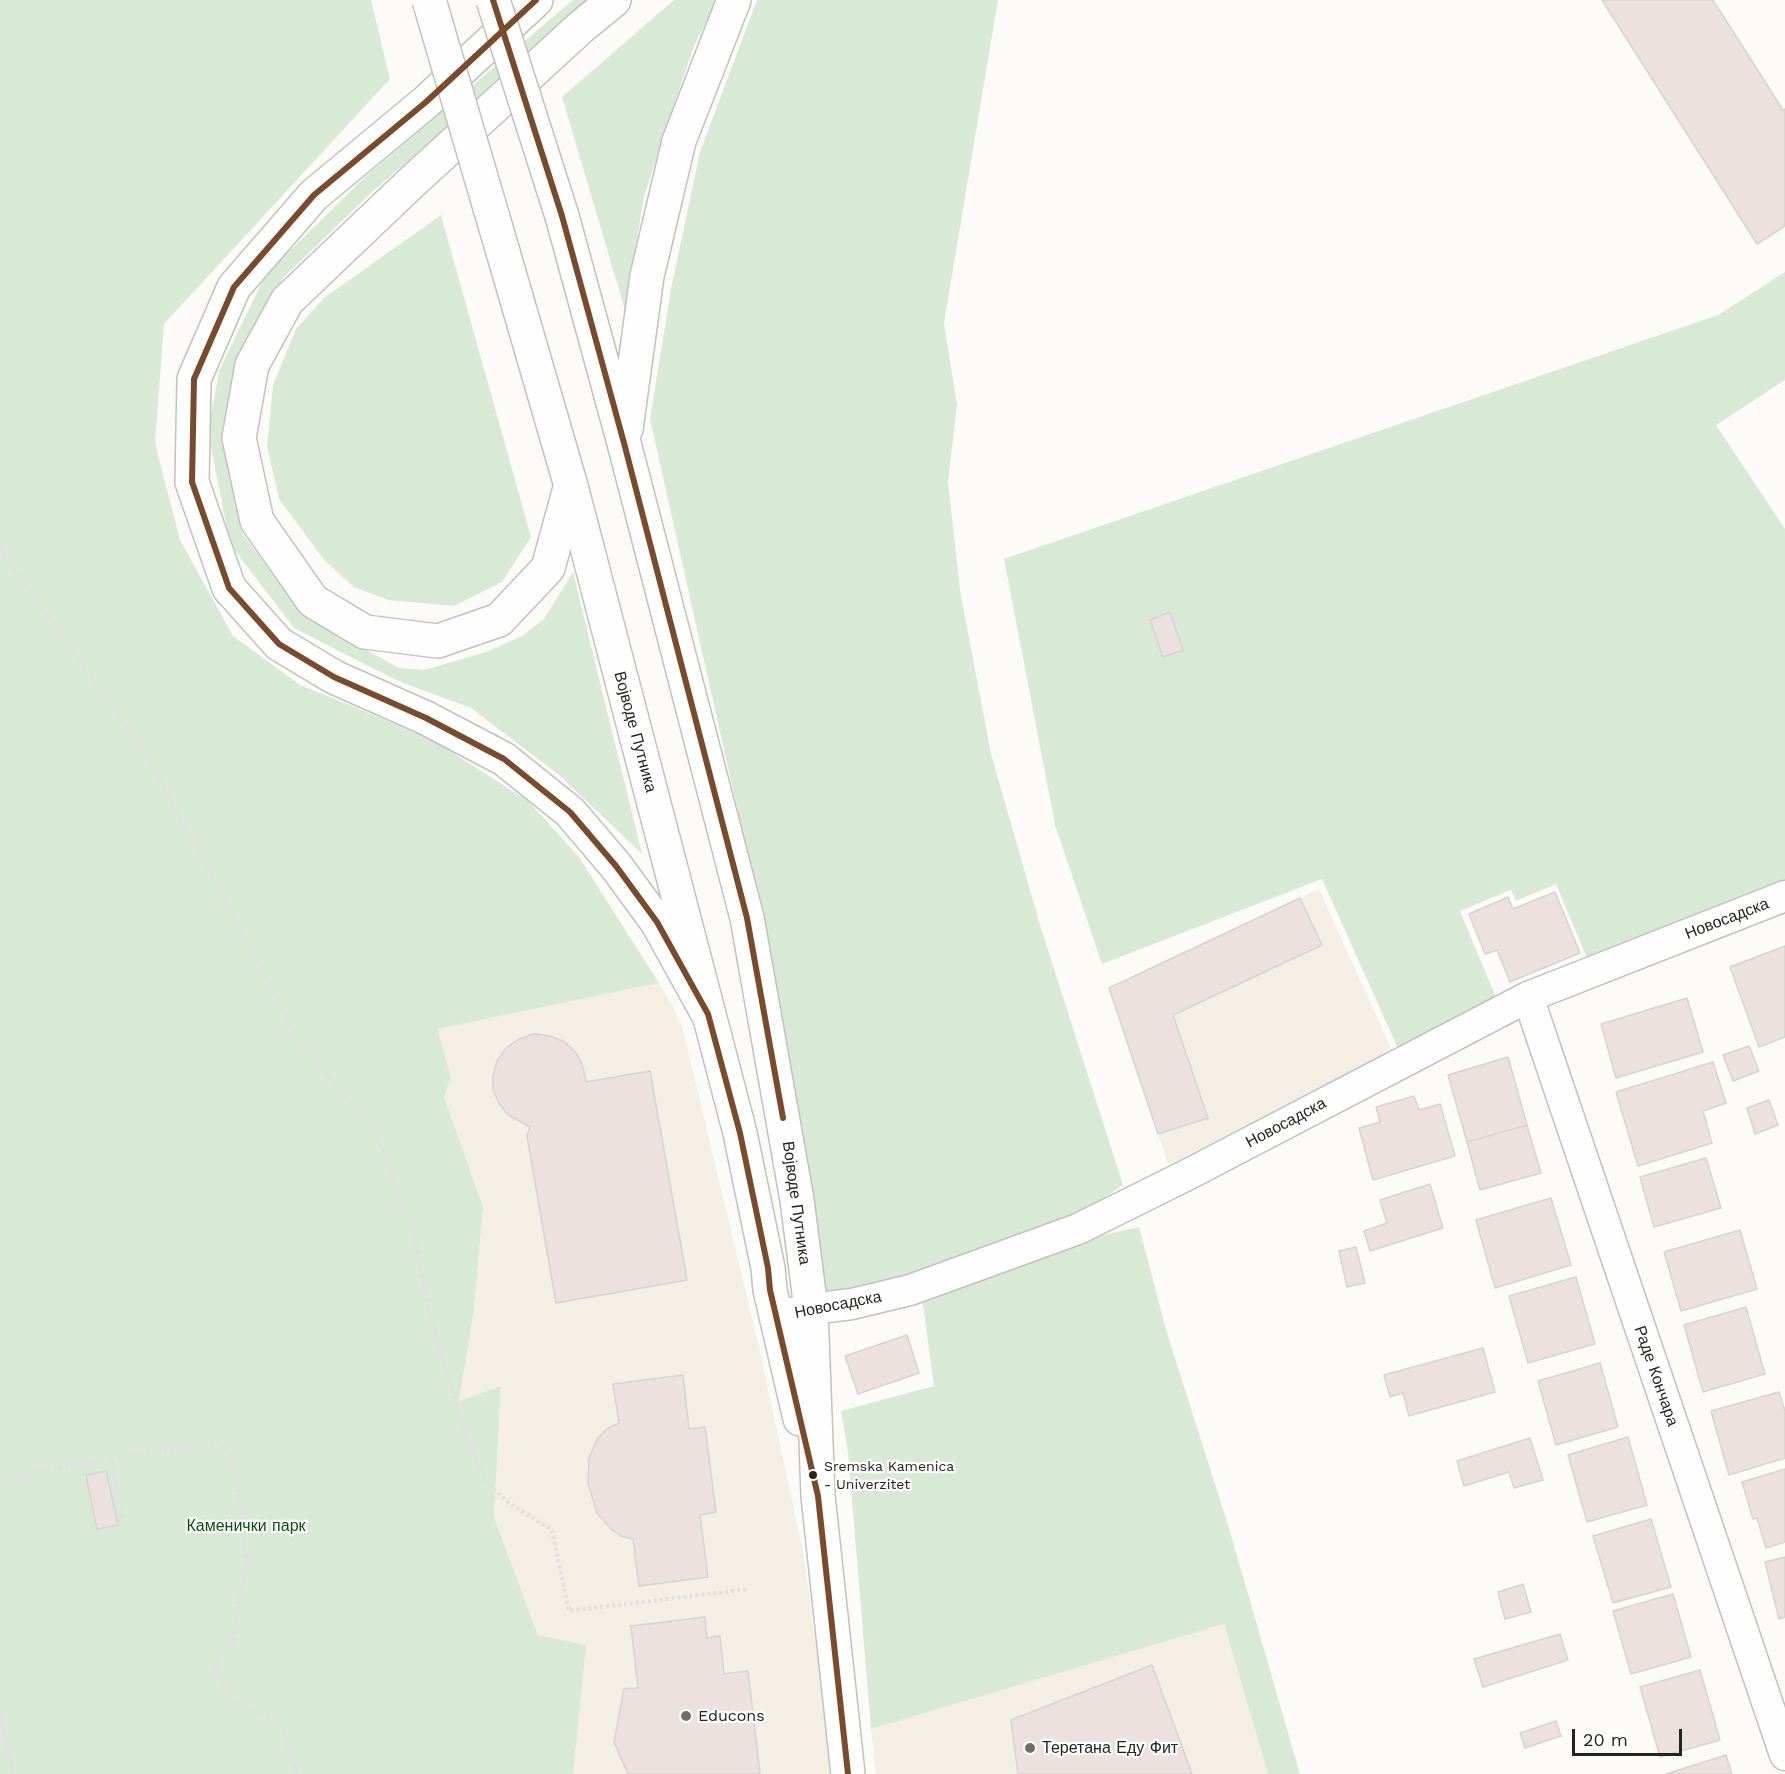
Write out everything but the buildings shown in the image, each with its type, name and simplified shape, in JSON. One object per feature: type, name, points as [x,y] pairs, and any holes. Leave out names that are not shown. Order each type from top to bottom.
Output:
[{"type":"main road","name":"Војводе Путника","points":[[429,0],[571,486],[740,1133],[777,1317],[818,1496]]},
{"type":"main road","name":"Војводе Путника","points":[[493,0],[562,216],[624,443],[747,918],[795,1189],[811,1309],[818,1496],[848,1774]]},
{"type":"main road","points":[[536,0],[426,102],[314,195],[234,287],[194,379],[192,482],[229,588],[279,644],[334,677],[426,718],[504,759],[570,812],[616,866],[657,922],[708,1014]]},
{"type":"main road","points":[[571,486],[548,568],[499,620],[438,641],[365,632],[313,601],[258,521],[239,438],[252,365],[287,301],[421,174],[581,27],[614,0]]},
{"type":"main road","points":[[624,443],[647,276],[679,141],[734,0]]},
{"type":"street","name":"Новосадска","points":[[777,1317],[811,1309],[852,1304],[910,1290],[1078,1229],[1187,1175],[1528,997],[1785,896]]},
{"type":"street","name":"Раде Кончара","points":[[1528,997],[1785,1755]]},
{"type":"path","points":[[0,549],[145,753],[254,954],[294,1034],[375,1133],[413,1226],[428,1309],[465,1434],[486,1482],[510,1504],[552,1530],[569,1611],[749,1589]]},
{"type":"path","points":[[0,1477],[111,1460],[206,1442],[222,1444],[234,1460],[248,1565],[238,1604],[234,1645],[220,1652],[215,1667],[230,1698],[248,1710],[271,1716],[283,1731],[296,1774]]},
{"type":"path","points":[[111,1460],[123,1521]]},
{"type":"path","points":[[0,1713],[13,1774]]},
{"type":"shaded area","points":[[1319,889],[1397,1062],[1169,1166],[1109,988]]},
{"type":"shaded area","points":[[659,983],[682,1026],[758,1343],[803,1551],[834,1774],[573,1774],[585,1645],[538,1635],[494,1517],[501,1386],[459,1402],[474,1310],[483,1207],[444,1097],[451,1077],[436,1029]]},
{"type":"shaded area","points":[[1224,1624],[1268,1774],[876,1774],[871,1729]]},
{"type":"green space","name":"Каменички парк","points":[[0,0],[371,0],[390,79],[164,324],[155,443],[180,540],[233,636],[300,685],[436,742],[528,801],[579,857],[659,983],[437,1029],[451,1077],[444,1097],[483,1207],[474,1310],[459,1401],[501,1386],[494,1517],[538,1635],[586,1645],[573,1774],[0,1774]]},
{"type":"green space","points":[[573,0],[597,0],[374,190],[282,279],[233,372],[222,432],[242,533],[302,614],[399,668],[424,670],[486,652],[522,636],[544,619],[573,572],[642,854],[559,775],[471,708],[398,681],[294,628],[230,544],[208,432],[219,371],[266,274],[365,177]]},
{"type":"green space","points":[[674,0],[717,0],[694,46],[644,197],[625,310],[562,97]]},
{"type":"green space","points":[[757,0],[998,0],[944,323],[957,405],[948,482],[960,590],[991,754],[1041,928],[1123,1185],[1071,1220],[907,1278],[820,1297],[762,920],[650,419],[671,289],[700,152]]},
{"type":"green space","points":[[441,215],[531,537],[502,582],[454,606],[388,600],[354,587],[325,561],[279,499],[267,446],[273,385],[296,329],[324,298]]},
{"type":"green space","points":[[1785,272],[1785,380],[1716,425],[1785,529],[1785,906],[1596,980],[1556,884],[1516,901],[1511,890],[1460,911],[1504,1017],[1404,1062],[1322,879],[1102,964],[1055,825],[1004,559],[1718,315]]},
{"type":"green space","points":[[1139,1227],[1167,1333],[1229,1528],[1300,1774],[1268,1774],[1224,1624],[871,1729],[848,1452],[841,1411],[934,1386],[922,1297],[1081,1240]]},
{"type":"transit line","points":[[493,0],[562,216],[624,443],[747,918],[783,1118]]},
{"type":"transit line","points":[[536,0],[426,102],[314,195],[234,287],[194,379],[192,482],[229,588],[279,644],[334,677],[426,718],[504,759],[570,812],[616,866],[657,922],[708,1014],[740,1133],[768,1268],[770,1290],[818,1496],[848,1774]]},
{"type":"place","name":"Sremska Kamenica - Univerzitet","points":[[813,1475]]},
{"type":"place","name":"Educons","points":[[686,1716]]},
{"type":"place","name":"Теретана Еду Фит","points":[[1030,1748]]}]
